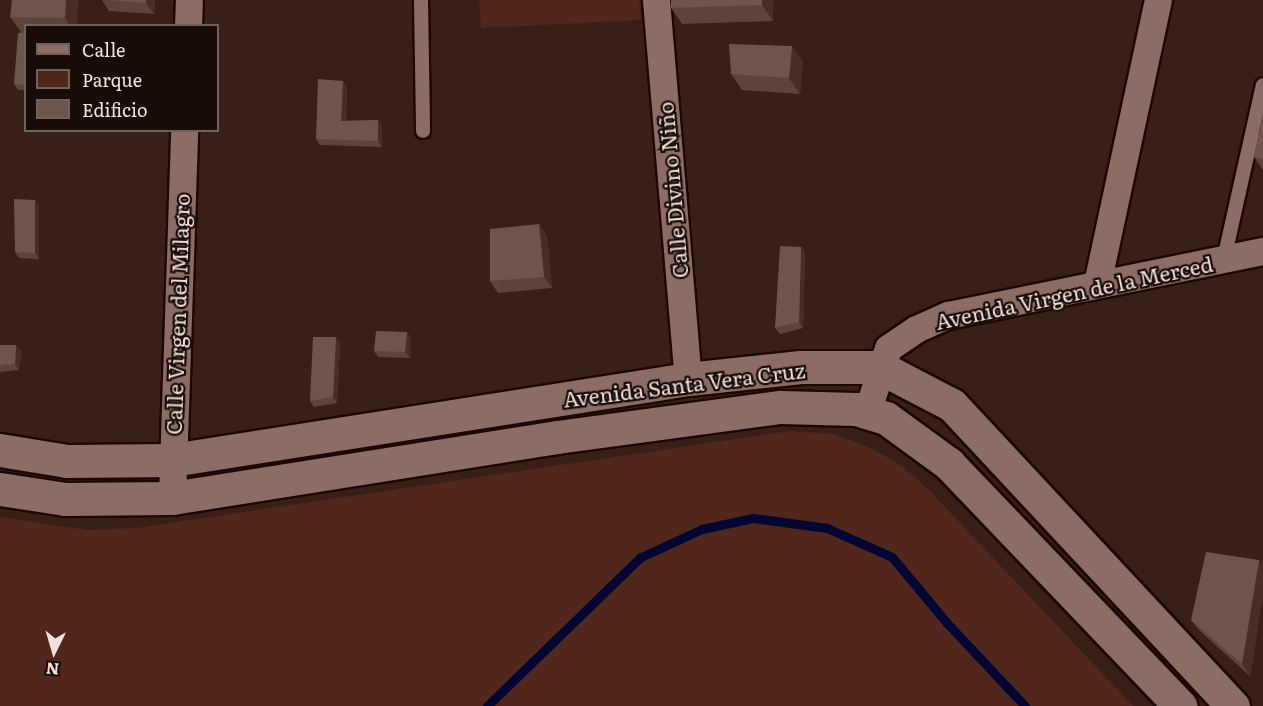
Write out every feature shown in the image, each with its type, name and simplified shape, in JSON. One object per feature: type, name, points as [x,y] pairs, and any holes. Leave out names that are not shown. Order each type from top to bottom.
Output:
[{"type":"main road","name":"Avenida Santa Vera Cruz","points":[[0,450],[67,461],[172,460],[688,379],[800,367],[879,367],[952,405],[1233,706]]},
{"type":"main road","name":"Avenida Santa Vera Cruz","points":[[0,489],[76,499],[172,498],[557,437],[780,407],[829,406],[867,412],[886,418],[949,464],[1180,706]]},
{"type":"street","points":[[188,24],[189,0]]},
{"type":"street","name":"Calle Divino Niño","points":[[656,0],[688,379]]},
{"type":"street","points":[[1097,284],[1158,0]]},
{"type":"street","name":"Calle Virgen del Milagro","points":[[172,498],[184,132]]},
{"type":"street","name":"Avenida Virgen de la Merced","points":[[867,412],[879,367],[888,348],[948,315],[1263,251]]},
{"type":"lane","points":[[421,0],[423,131]]},
{"type":"lane","points":[[1224,259],[1263,85]]},
{"type":"green space","points":[[479,0],[639,0],[641,20],[481,28]]},
{"type":"green space","points":[[790,431],[834,434],[873,449],[902,466],[929,490],[1133,706],[0,706],[0,517],[87,530],[136,528]]},
{"type":"building","points":[[12,0],[66,0],[65,18],[10,17]]},
{"type":"building","points":[[110,0],[146,0],[146,3]]},
{"type":"building","points":[[671,0],[762,0],[762,5],[671,8]]},
{"type":"building","points":[[24,32],[24,85],[14,84],[18,33]]},
{"type":"building","points":[[729,44],[792,46],[789,78],[731,74]]},
{"type":"building","points":[[318,79],[343,81],[341,121],[378,120],[378,141],[316,139]]},
{"type":"building","points":[[1263,112],[1263,159],[1254,157]]},
{"type":"building","points":[[14,199],[35,200],[35,253],[15,252]]},
{"type":"building","points":[[539,224],[544,277],[490,281],[490,229]]},
{"type":"building","points":[[780,246],[801,247],[799,322],[775,328]]},
{"type":"building","points":[[376,331],[407,332],[405,352],[374,351]]},
{"type":"building","points":[[313,337],[336,337],[333,397],[310,401]]},
{"type":"building","points":[[0,345],[16,345],[15,364],[0,365]]},
{"type":"building","points":[[1206,552],[1259,560],[1242,664],[1191,620]]},
{"type":"waterway","points":[[487,706],[641,557],[702,529],[753,518],[827,528],[892,557],[947,623],[1025,706]]}]
